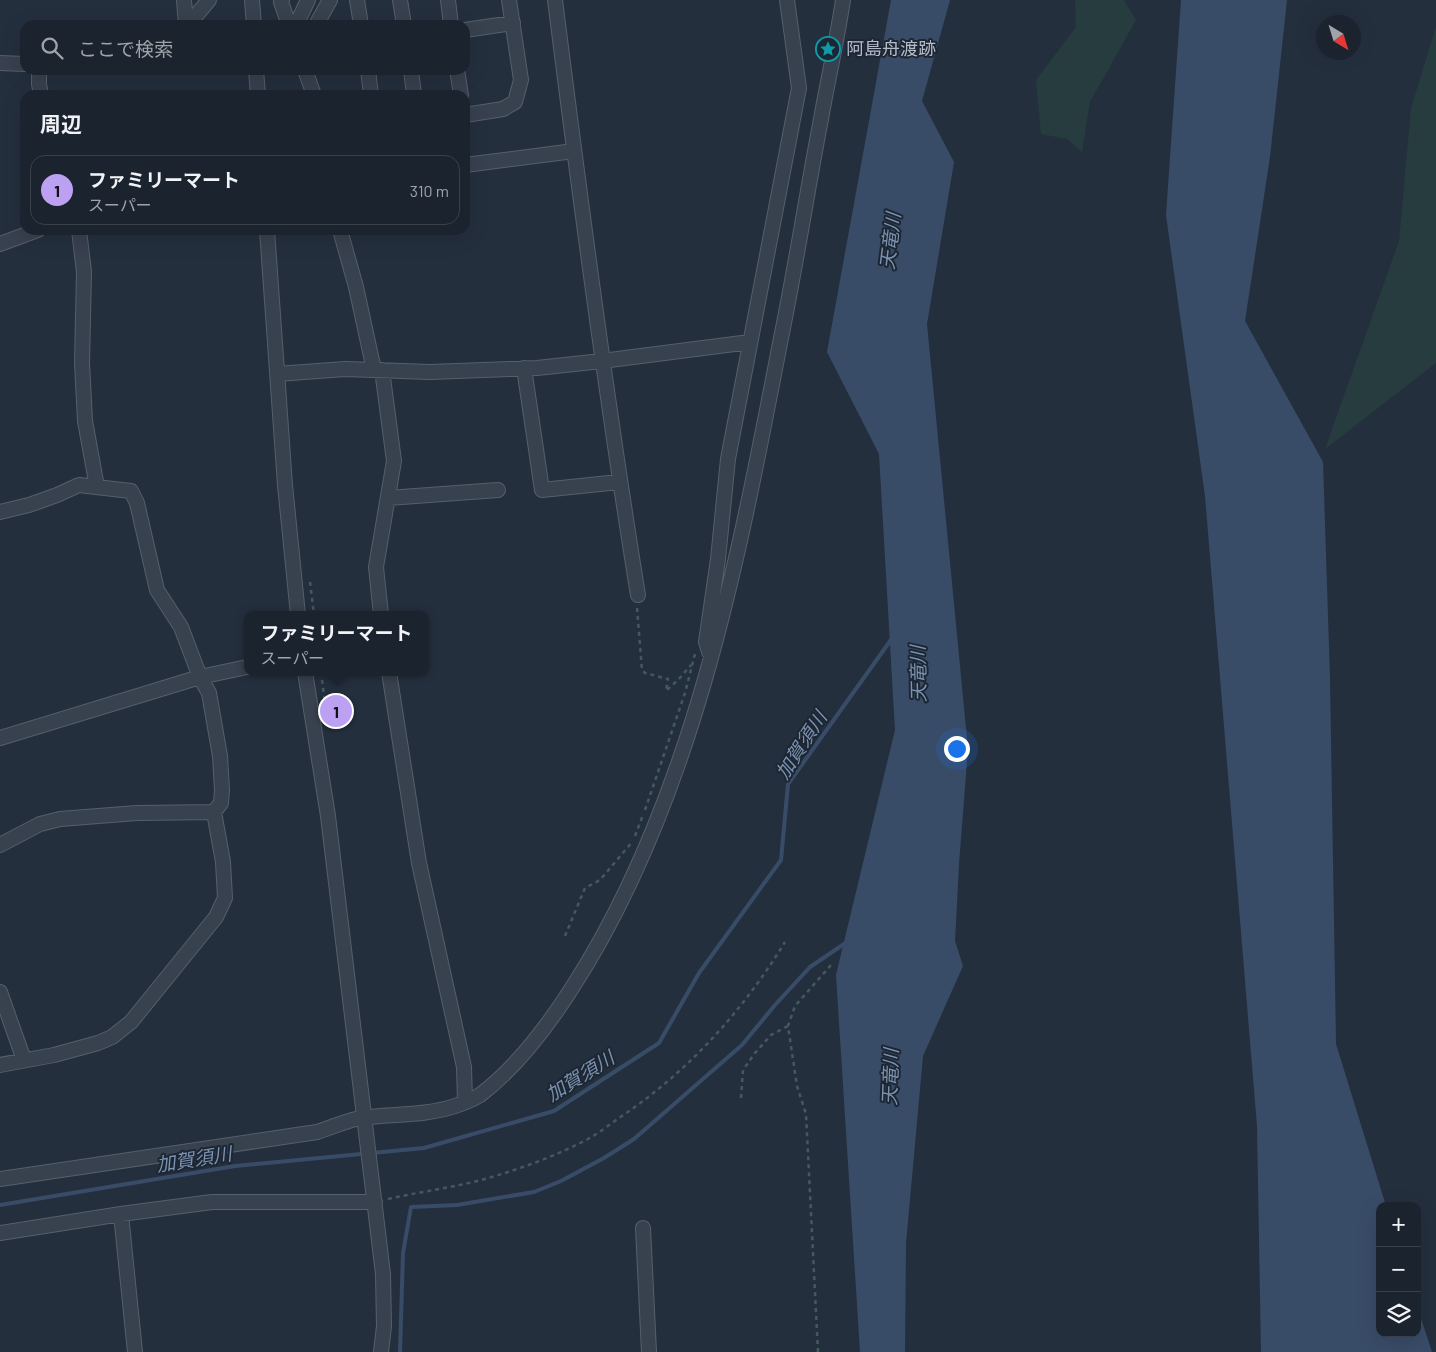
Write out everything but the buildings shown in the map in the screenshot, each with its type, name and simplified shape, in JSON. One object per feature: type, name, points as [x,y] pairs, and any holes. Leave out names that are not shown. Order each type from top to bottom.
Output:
[{"type":"street","points":[[184,0],[186,20]]},
{"type":"street","points":[[191,20],[209,0]]},
{"type":"street","points":[[252,0],[254,20]]},
{"type":"street","points":[[282,0],[287,20]]},
{"type":"street","points":[[298,20],[308,0]]},
{"type":"street","points":[[319,20],[330,0]]},
{"type":"street","points":[[357,0],[360,20]]},
{"type":"street","points":[[400,0],[403,20]]},
{"type":"street","points":[[448,0],[450,20]]},
{"type":"street","points":[[470,114],[503,109],[515,102],[521,80],[509,0]]},
{"type":"street","points":[[555,0],[602,361],[619,482],[638,595]]},
{"type":"street","points":[[711,660],[706,642],[718,559],[728,459],[799,88],[786,0]]},
{"type":"street","points":[[0,1179],[317,1132],[362,1122],[440,1111],[474,1099],[500,1078],[555,1013],[591,958],[629,887],[666,798],[711,660],[737,552],[768,405],[800,243],[843,0]]},
{"type":"street","points":[[470,29],[512,23]]},
{"type":"street","points":[[1,58],[20,63]]},
{"type":"street","points":[[39,75],[41,90]]},
{"type":"street","points":[[256,75],[258,90]]},
{"type":"street","points":[[307,75],[312,90]]},
{"type":"street","points":[[369,75],[370,90]]},
{"type":"street","points":[[412,75],[413,90]]},
{"type":"street","points":[[458,75],[460,90]]},
{"type":"street","points":[[470,164],[574,151]]},
{"type":"street","points":[[0,244],[24,235]]},
{"type":"street","points":[[80,235],[84,272],[82,363],[86,421],[97,487]]},
{"type":"street","points":[[267,235],[277,374],[298,611]]},
{"type":"street","points":[[341,235],[378,370],[394,461],[376,567],[382,611]]},
{"type":"street","points":[[277,374],[345,369],[430,372],[524,368],[602,361],[750,342]]},
{"type":"street","points":[[524,368],[542,490],[619,482]]},
{"type":"street","points":[[0,512],[57,496],[79,484],[131,491],[137,503],[157,590],[181,627],[200,677],[209,693],[220,756],[222,790],[221,804],[214,812],[137,813],[60,819],[40,824],[0,845]]},
{"type":"street","points":[[388,498],[498,490]]},
{"type":"street","points":[[0,738],[200,677],[244,668]]},
{"type":"street","points":[[306,676],[328,816],[362,1122],[383,1274],[384,1326],[381,1352]]},
{"type":"street","points":[[390,676],[419,863],[464,1067],[465,1102]]},
{"type":"street","points":[[0,1065],[54,1055],[98,1043],[112,1037],[131,1022],[216,917],[225,898],[223,862],[214,812]]},
{"type":"street","points":[[0,992],[24,1060]]},
{"type":"street","points":[[0,1233],[212,1202],[374,1200]]},
{"type":"street","points":[[121,1214],[135,1352]]},
{"type":"street","points":[[643,1228],[649,1352]]},
{"type":"path","points":[[638,595],[637,607],[642,670],[646,673],[668,678],[666,691],[692,664]]},
{"type":"path","points":[[566,936],[585,888],[600,880],[633,841],[685,693],[695,654]]},
{"type":"path","points":[[374,1200],[491,1177],[554,1155],[589,1138],[642,1103],[676,1075],[707,1045],[740,1009],[769,969],[785,942]]},
{"type":"path","points":[[818,1352],[806,1114],[796,1086],[788,1026],[795,1006],[831,965]]},
{"type":"path","points":[[741,1098],[743,1070],[754,1053],[771,1035],[788,1026]]},
{"type":"green space","points":[[1075,0],[1124,0],[1136,20],[1090,102],[1082,152],[1067,139],[1041,134],[1036,80],[1076,27]]},
{"type":"green space","points":[[1436,27],[1436,363],[1325,449],[1399,241],[1411,108]]},
{"type":"water","name":"天竜川","points":[[891,0],[950,0],[922,101],[954,162],[927,324],[968,749],[955,941],[963,966],[923,1056],[906,1243],[905,1352],[860,1352],[836,975],[895,730],[879,454],[827,352]]},
{"type":"water","points":[[1181,0],[1287,0],[1270,157],[1245,321],[1323,462],[1330,679],[1336,1044],[1385,1202],[1376,1202],[1376,1337],[1421,1337],[1421,1318],[1432,1352],[1261,1352],[1257,1126],[1205,496],[1166,215]]},
{"type":"waterway","name":"加賀須川","points":[[0,1205],[235,1166],[424,1148],[554,1111],[659,1043],[699,973],[781,860],[788,784],[893,637]]},
{"type":"waterway","points":[[400,1352],[403,1253],[411,1207],[457,1205],[534,1192],[561,1181],[604,1158],[634,1139],[742,1045],[810,967],[847,942]]},
{"type":"place","name":"阿島舟渡跡","points":[[828,49]]},
{"type":"place","name":"ファミリーマート","points":[[336,711]]}]
